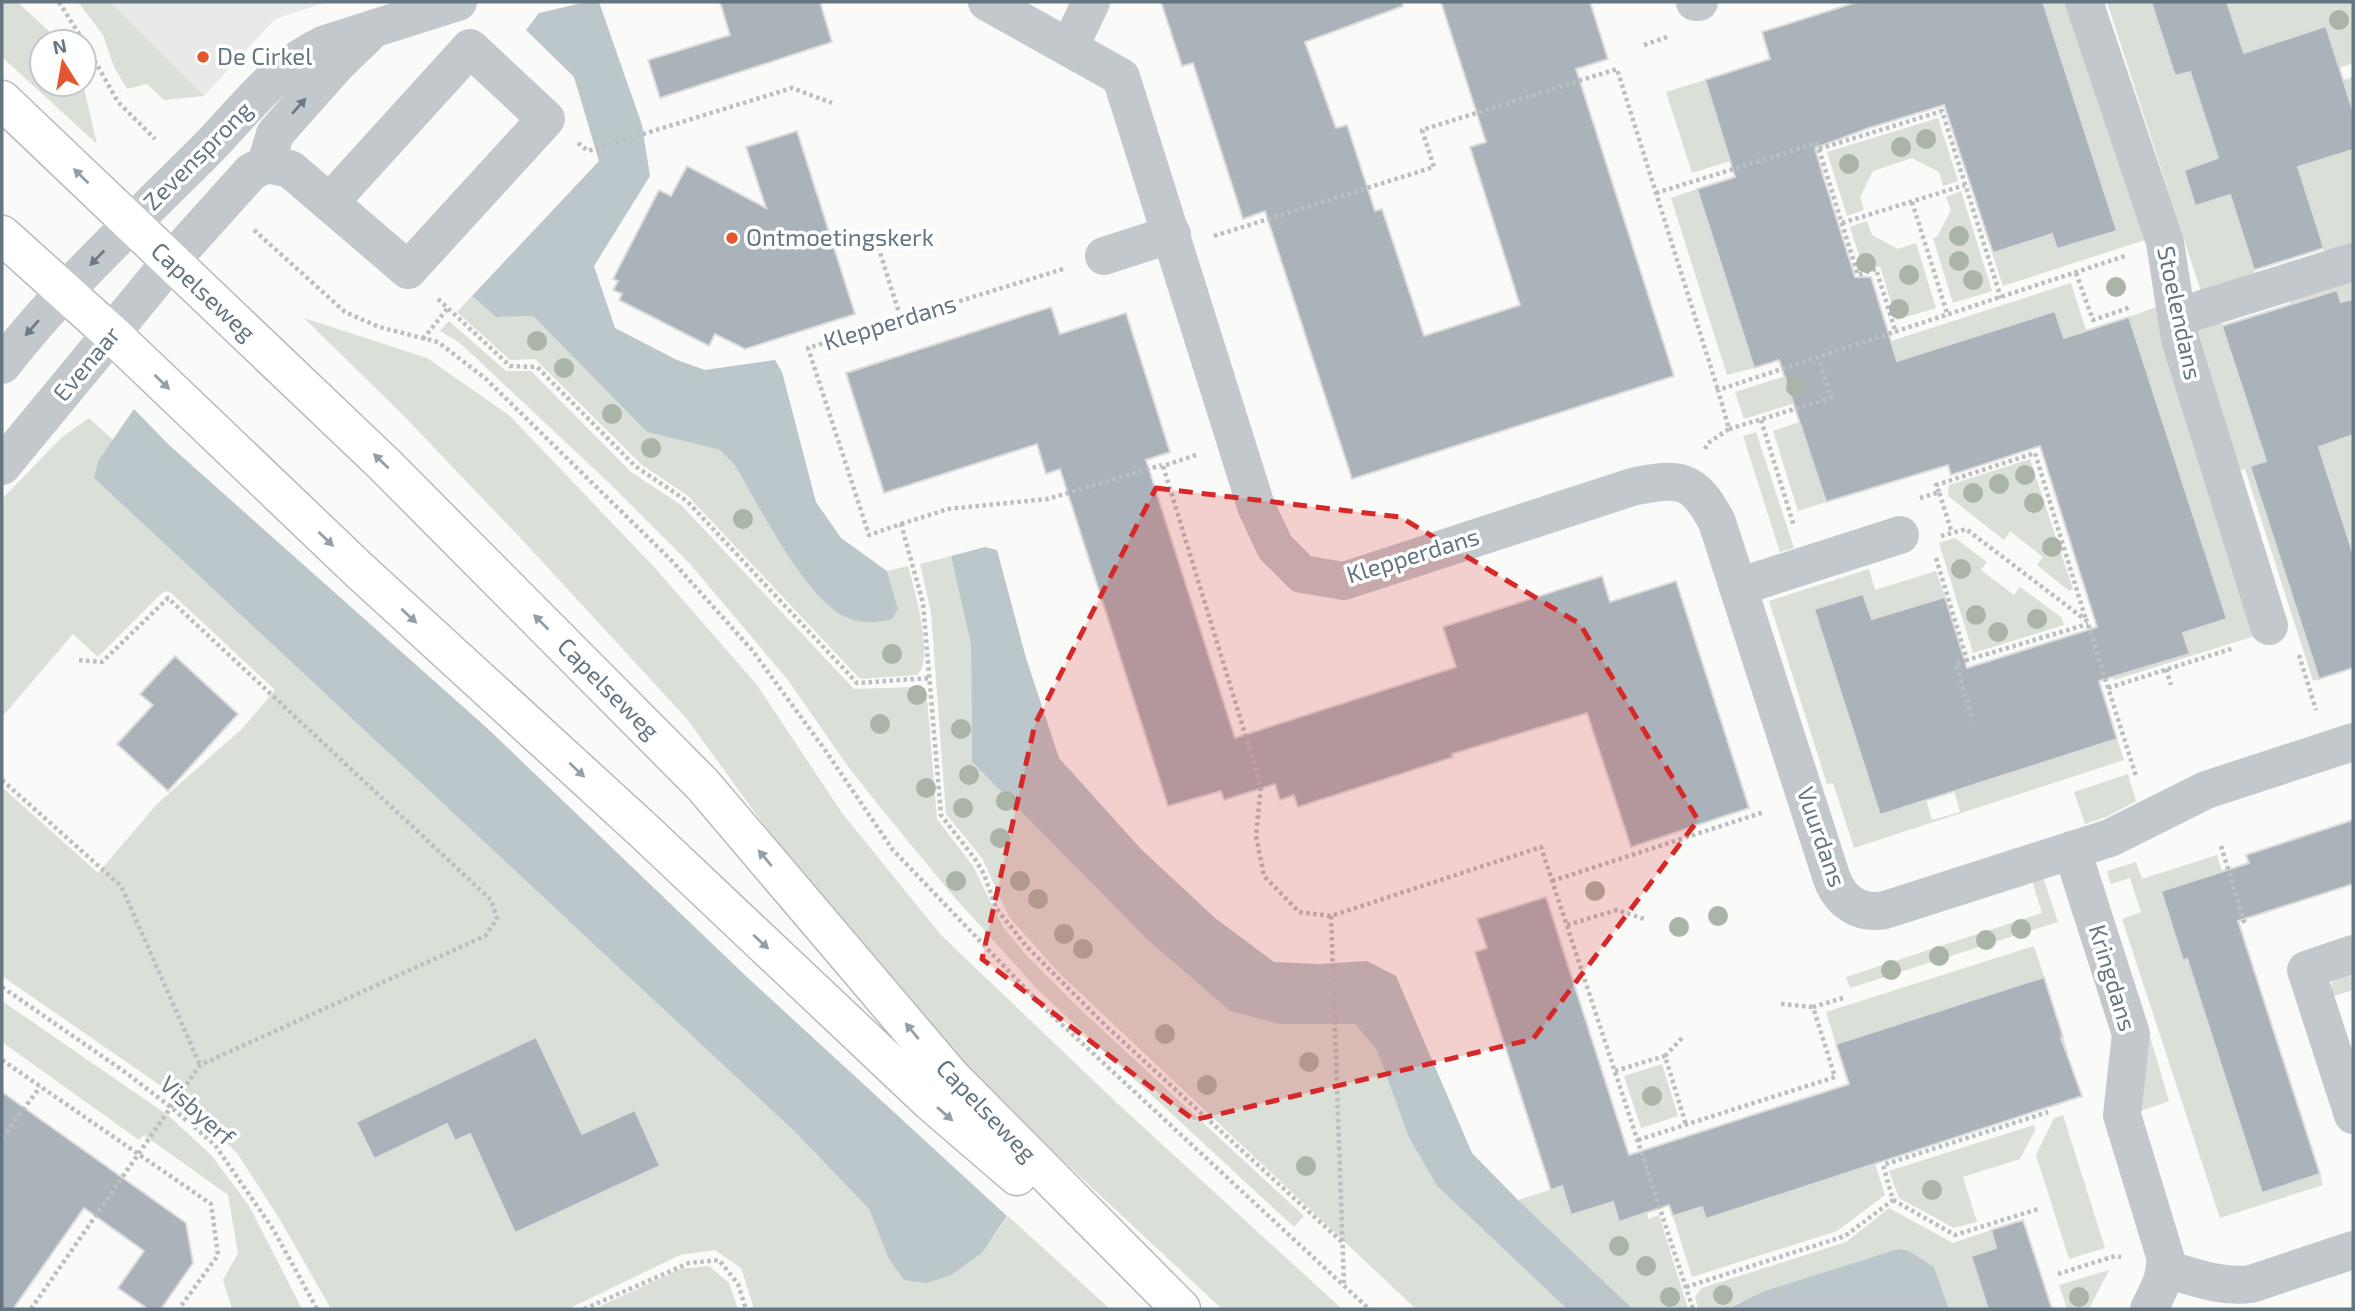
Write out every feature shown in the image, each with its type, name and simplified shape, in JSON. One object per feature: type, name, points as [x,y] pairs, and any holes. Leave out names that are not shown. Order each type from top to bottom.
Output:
[{"type":"main road","name":"Capelseweg","points":[[2,100],[384,464],[703,785],[951,1077],[1181,1309]]},
{"type":"main road","name":"Capelseweg","points":[[2,235],[113,335],[359,570],[643,830],[931,1102],[1171,1309]]},
{"type":"street","name":"Zevensprong","points":[[131,224],[205,152],[281,71],[306,53],[325,44],[458,2]]},
{"type":"street","name":"Klepperdans","points":[[987,2],[1070,46],[1121,77],[1256,506],[1275,547],[1302,574],[1344,581],[1632,487],[1657,482],[1686,484]]},
{"type":"street","points":[[1070,46],[1091,2]]},
{"type":"street","name":"Stoelendans","points":[[2084,2],[2165,242],[2180,339],[2255,636]]},
{"type":"street","name":"Zevensprong","points":[[172,261],[251,172],[266,164],[275,134],[338,63],[374,29]]},
{"type":"street","points":[[266,164],[290,169],[408,270],[547,119],[470,48],[330,202]]},
{"type":"street","points":[[2,365],[64,292],[131,224]]},
{"type":"street","points":[[1104,256],[1174,241]]},
{"type":"street","name":"Evenaar","points":[[2,466],[172,261]]},
{"type":"street","points":[[2175,305],[2353,262]]},
{"type":"street","name":"Vuurdans","points":[[1686,484],[1704,498],[1717,522],[1835,886],[1844,898],[1864,910],[1885,910],[2110,838],[2206,790],[2341,746]]},
{"type":"street","points":[[1738,587],[1807,564],[1916,537]]},
{"type":"street","name":"Kringdans","points":[[2072,850],[2131,1034],[2122,1115],[2165,1256],[2166,1269]]},
{"type":"street","points":[[2353,954],[2306,970],[2353,1115]]},
{"type":"street","points":[[2149,1309],[2166,1269],[2236,1286],[2251,1284],[2353,1250]]},
{"type":"path","points":[[59,2],[75,28]]},
{"type":"path","points":[[1174,241],[1434,167],[1422,130],[1617,69],[1730,429]]},
{"type":"path","points":[[588,151],[792,88],[832,103]]},
{"type":"path","points":[[1819,149],[1942,111],[2001,298]]},
{"type":"path","points":[[1656,193],[1817,143],[1858,275],[1876,269],[1896,333]]},
{"type":"path","points":[[1842,223],[1965,185]]},
{"type":"path","points":[[1912,202],[1948,316]]},
{"type":"path","points":[[876,240],[901,319]]},
{"type":"path","points":[[1718,390],[2165,242]]},
{"type":"path","name":"Klepperdans","points":[[901,524],[869,535],[808,348],[1104,256]]},
{"type":"path","points":[[408,270],[510,366],[537,367],[635,466],[687,501],[857,683],[930,678]]},
{"type":"path","points":[[2076,273],[2093,320],[2175,305]]},
{"type":"path","points":[[448,308],[423,339],[438,342],[486,379],[673,562],[752,650],[893,850],[1043,1007],[1369,1309]]},
{"type":"path","points":[[1686,484],[1708,443],[1730,429],[1831,398],[1819,358]]},
{"type":"path","points":[[1761,420],[1807,564]]},
{"type":"path","points":[[1236,442],[1047,499],[948,509],[901,524],[923,603],[941,815],[984,874],[996,908],[1026,946],[1106,1026],[1343,1243]]},
{"type":"path","points":[[1939,492],[1936,485],[2035,453],[2149,818]]},
{"type":"path","points":[[1165,464],[1163,466],[1261,786],[1256,836],[1264,876],[1299,912],[1331,916],[1541,847],[1693,1309]]},
{"type":"path","points":[[1916,537],[1966,529],[2087,622]]},
{"type":"path","points":[[1935,553],[1967,660]]},
{"type":"path","points":[[32,1309],[201,1065],[485,936],[497,919],[491,900],[167,598],[102,662],[77,660]]},
{"type":"path","points":[[1973,721],[1956,664],[2087,622]]},
{"type":"path","points":[[2108,688],[2255,636]]},
{"type":"path","points":[[2299,654],[2341,746]]},
{"type":"path","points":[[2166,669],[2171,685]]},
{"type":"path","points":[[2,780],[121,887],[201,1065]]},
{"type":"path","points":[[1552,881],[1807,797]]},
{"type":"path","points":[[2221,846],[2245,925]]},
{"type":"path","points":[[1567,925],[1617,910],[1644,919]]},
{"type":"path","points":[[1331,916],[1344,1287]]},
{"type":"path","name":"Visbyerf","points":[[2,987],[125,1072],[215,1145],[273,1229],[317,1309]]},
{"type":"path","points":[[1780,1004],[1813,1007],[1843,998]]},
{"type":"path","points":[[1638,1140],[1835,1077],[1813,1007]]},
{"type":"path","points":[[1615,1071],[1665,1056],[1682,1037]]},
{"type":"path","points":[[1665,1056],[1686,1125]]},
{"type":"path","points":[[2,1060],[211,1204],[218,1255],[178,1309]]},
{"type":"path","points":[[2,1138],[40,1087]]},
{"type":"path","points":[[2038,1209],[1955,1235],[1893,1200],[1883,1165],[2048,1112]]},
{"type":"path","points":[[1686,1287],[1845,1236],[1893,1200]]},
{"type":"path","points":[[2058,1274],[2115,1256],[2166,1269]]},
{"type":"path","points":[[584,1309],[689,1263],[719,1260],[738,1284],[746,1309]]},
{"type":"highlighted area","points":[[1156,488],[1400,517],[1580,624],[1698,820],[1533,1039],[1194,1120],[982,959],[1035,724]]},
{"type":"shaded area","points":[[2,2],[17,2],[46,28],[28,28],[28,81],[2,57]]},
{"type":"shaded area","points":[[78,2],[110,2],[204,96],[164,100],[147,84],[127,89],[114,67],[103,35]]},
{"type":"shaded area","name":"De Cirkel","points":[[110,2],[327,2],[275,19],[204,96]]},
{"type":"shaded area","points":[[586,2],[599,2],[642,125],[650,176],[594,266],[615,328],[677,360],[705,370],[775,360],[782,372],[816,502],[841,538],[887,571],[898,609],[892,619],[878,622],[859,621],[840,614],[826,603],[796,567],[735,465],[720,450],[647,432],[533,316],[496,317],[472,296],[599,161],[574,77],[526,30],[539,13]]},
{"type":"shaded area","points":[[2043,2],[2072,2],[2148,239],[2003,286],[1992,253],[2013,246],[2004,217],[1983,224],[1974,194],[1994,188],[1986,159],[1964,166],[1955,136],[1976,129],[1966,101],[1939,107],[1932,86],[1904,95],[1910,115],[1883,124],[1877,103],[1849,113],[1855,133],[1837,139],[1833,128],[1798,139],[1786,100],[1825,87],[1823,79],[1937,42],[1940,50],[1980,38],[1992,77],[2000,75],[2057,249],[2116,231]]},
{"type":"shaded area","points":[[2107,2],[2151,2],[2174,76],[2190,72],[2258,284],[2204,301]],"holes":[[[2207,162],[2218,199],[2195,206],[2184,170]]]},
{"type":"shaded area","points":[[2227,2],[2353,2],[2353,63],[2339,68],[2343,80],[2353,77],[2353,137],[2346,139],[2349,151],[2353,150],[2353,254],[2328,262],[2260,48],[2244,53]]},
{"type":"shaded area","points":[[1705,80],[1730,161],[1692,173],[1666,92]]},
{"type":"shaded area","points":[[47,98],[86,98],[97,144]]},
{"type":"shaded area","points":[[1938,118],[1958,181],[1943,186],[1939,172],[1912,158],[1873,171],[1860,197],[1864,210],[1847,216],[1827,152]]},
{"type":"shaded area","points":[[1697,189],[1754,368],[1727,375],[1671,198]]},
{"type":"shaded area","points":[[1961,191],[1992,291],[1953,303],[1933,238],[1937,237],[1951,210],[1946,197]]},
{"type":"shaded area","points":[[1867,221],[1872,235],[1898,249],[1916,243],[1936,308],[1896,320],[1880,266],[1864,271],[1850,227]]},
{"type":"shaded area","points":[[2353,279],[2353,299],[2346,301],[2353,326],[2353,553],[2319,447],[2334,441],[2289,300]]},
{"type":"shaded area","points":[[2071,283],[2086,330],[2064,338],[2055,311],[1858,375],[1829,361]]},
{"type":"shaded area","points":[[472,296],[496,317],[533,316],[647,432],[720,450],[898,609],[887,571],[908,566],[924,640],[922,667],[917,675],[860,679],[687,495],[642,465],[535,359],[510,360],[457,312]]},
{"type":"shaded area","points":[[2156,307],[2261,634],[2114,680],[2107,658],[2227,619],[2129,317]]},
{"type":"shaded area","points":[[304,318],[427,358],[510,416],[655,568],[757,685],[842,813],[941,935],[1117,1103],[1342,1309],[1222,1309],[999,1101],[894,988],[803,879],[687,719],[402,414]]},
{"type":"shaded area","points":[[449,321],[506,371],[531,371],[631,472],[681,505],[854,689],[914,687],[924,692],[927,698],[937,819],[973,866],[1003,927],[1027,956],[1081,1010],[1304,1216],[1294,1227],[1039,991],[949,891],[880,807],[788,680],[690,564],[608,482],[460,343],[440,331]]},
{"type":"shaded area","points":[[2221,321],[2266,461],[2250,467],[2319,679],[2313,681],[2245,469],[2236,471],[2191,331]]},
{"type":"shaded area","points":[[1811,368],[1820,395],[1744,419],[1735,392]]},
{"type":"shaded area","points":[[134,409],[169,445],[487,728],[748,978],[1007,1216],[982,1253],[951,1275],[927,1283],[904,1280],[888,1257],[869,1209],[794,1131],[94,478],[98,461]]},
{"type":"shaded area","points":[[89,418],[113,440],[98,461],[94,478],[794,1131],[869,1209],[888,1257],[982,1253],[1008,1216],[1110,1309],[754,1309],[741,1268],[715,1250],[680,1255],[568,1309],[331,1309],[279,1218],[237,1153],[183,1101],[2,976],[2,787],[98,873],[158,803],[243,728],[275,690],[166,591],[98,657],[73,634],[2,717],[2,499],[61,438]]},
{"type":"shaded area","points":[[1800,422],[1826,502],[1798,511],[1773,431]]},
{"type":"shaded area","points":[[1756,432],[1794,548],[1780,552],[1743,436]]},
{"type":"shaded area","points":[[2030,459],[2073,589],[2069,591],[2037,565],[2043,557],[2010,531],[2004,540],[1948,496],[1949,485]]},
{"type":"shaded area","points":[[1955,538],[1987,562],[1981,570],[2014,595],[2020,587],[2062,618],[2064,625],[1973,653],[1939,543]]},
{"type":"shaded area","points":[[985,547],[997,550],[1026,658],[1059,758],[1141,849],[1215,918],[1274,962],[1318,964],[1367,961],[1396,976],[1472,1153],[1633,1309],[1567,1309],[1437,1186],[1409,1138],[1377,1050],[1355,1024],[1280,1024],[1230,1011],[1147,939],[972,762],[971,645],[951,556]]},
{"type":"shaded area","points":[[951,556],[971,645],[972,762],[1147,939],[1280,1024],[1355,1024],[1377,1050],[1409,1138],[1437,1186],[1567,1309],[1416,1309],[1058,972],[1009,917],[982,858],[946,814],[931,612],[920,564]]},
{"type":"shaded area","points":[[1869,569],[1875,590],[1936,571],[1945,597],[1910,608],[1914,750],[1863,594],[1814,609],[1881,814],[1926,800],[1932,820],[1960,812],[1952,784],[1969,787],[2117,739],[2124,760],[1854,848],[1833,783],[1827,784],[1769,601]]},
{"type":"shaded area","points":[[2128,774],[2136,801],[2106,817],[2085,824],[2074,792]]},
{"type":"shaded area","points":[[2217,855],[2222,871],[2161,891],[2183,960],[2187,959],[2262,1193],[2320,1174],[2323,1185],[2220,1218],[2122,919],[2141,912],[2130,878],[2111,884],[2107,871],[2136,862],[2142,879]]},
{"type":"shaded area","points":[[2043,877],[2058,922],[1850,988],[1846,977],[2042,913],[2032,881]]},
{"type":"shaded area","points":[[2034,946],[2044,977],[1836,1044],[1826,1012]]},
{"type":"shaded area","points":[[2353,973],[2353,990],[2331,997],[2332,982]]},
{"type":"shaded area","points":[[2,1001],[169,1116],[212,1156],[249,1206],[302,1309],[232,1309],[223,1280],[238,1253],[228,1195],[144,1135],[139,1140],[2,1042]]},
{"type":"shaded area","points":[[2150,1036],[2169,1101],[2138,1112]]},
{"type":"shaded area","points":[[2063,1037],[2074,1075],[1875,1164],[1885,1195],[1837,1231],[1692,1277],[1673,1216],[1845,1174],[1855,1104]]},
{"type":"shaded area","points":[[1662,1064],[1678,1116],[1641,1128],[1624,1076]]},
{"type":"shaded area","points":[[2063,1115],[2105,1248],[2069,1259],[2036,1155],[2054,1118]]},
{"type":"shaded area","points":[[2034,1125],[2035,1130],[2020,1159],[1963,1177],[1977,1222],[1954,1228],[1899,1198],[1889,1171]]},
{"type":"shaded area","points":[[1562,1186],[1613,1202],[1619,1221],[1647,1212],[1648,1219],[1659,1215],[1688,1309],[1633,1309],[1518,1200]]},
{"type":"shaded area","points":[[1889,1208],[1953,1243],[1991,1230],[1996,1248],[1972,1256],[1988,1309],[1949,1309],[1934,1267],[1740,1302],[1727,1309],[1698,1308],[1695,1297],[1702,1288],[1846,1242]]},
{"type":"shaded area","points":[[1898,1249],[1909,1251],[1934,1267],[1949,1309],[1727,1309],[1765,1291]]},
{"type":"shaded area","points":[[709,1266],[729,1283],[738,1309],[594,1309],[680,1269]]},
{"type":"shaded area","points":[[2109,1270],[2089,1309],[2067,1309],[2059,1285]]},
{"type":"building","points":[[720,2],[820,2],[832,42],[660,98],[648,60],[730,35]]},
{"type":"building","points":[[1161,2],[1402,2],[1403,6],[1305,42],[1336,128],[1347,125],[1375,211],[1382,209],[1424,336],[1520,305],[1470,147],[1486,142],[1441,2],[1590,2],[1608,59],[1576,69],[1674,376],[1352,479],[1265,211],[1243,219],[1193,63],[1182,66]]},
{"type":"building","points":[[1857,2],[2043,2],[2117,231],[2057,249],[2052,234],[1993,253],[1944,105],[1815,148],[1825,182],[1855,277],[1871,277],[1897,361],[2055,311],[2064,338],[2129,317],[2227,619],[2183,633],[2190,654],[2099,681],[2117,739],[1880,815],[1814,609],[1863,594],[1872,619],[1945,597],[1967,668],[2097,627],[2040,446],[1951,475],[1948,465],[1826,502],[1779,360],[1754,368],[1697,189],[1735,177],[1705,80],[1770,59],[1762,32]]},
{"type":"building","points":[[2151,2],[2227,2],[2244,53],[2326,26],[2353,111],[2353,150],[2298,167],[2324,248],[2254,270],[2230,195],[2195,206],[2184,170],[2218,158],[2190,72],[2175,76]]},
{"type":"building","name":"Ontmoetingskerk","points":[[797,131],[855,314],[745,349],[715,334],[709,346],[619,300],[622,294],[613,290],[618,281],[613,279],[659,190],[671,196],[687,166],[766,208],[746,147]]},
{"type":"building","points":[[2337,290],[2341,302],[2353,299],[2353,435],[2319,447],[2353,553],[2353,668],[2319,679],[2250,466],[2266,461],[2222,326]]},
{"type":"building","points":[[1051,307],[1060,334],[1126,313],[1170,452],[1146,460],[1235,738],[1456,667],[1443,627],[1602,576],[1610,602],[1676,581],[1749,808],[1631,847],[1587,713],[1452,754],[1453,757],[1298,807],[1294,795],[1280,800],[1275,784],[1224,800],[1221,791],[1168,806],[1060,469],[1046,474],[1037,444],[884,493],[846,373]]},
{"type":"building","points":[[175,656],[238,714],[168,791],[117,744],[153,705],[140,694]]},
{"type":"building","points":[[2353,820],[2353,884],[2238,921],[2320,1174],[2262,1193],[2187,959],[2183,961],[2161,891],[2249,863],[2246,855]]},
{"type":"building","points":[[1546,897],[1629,1155],[1849,1084],[1836,1044],[2044,977],[2063,1037],[2061,1038],[2082,1096],[1706,1219],[1702,1207],[1673,1216],[1669,1205],[1619,1222],[1613,1202],[1571,1215],[1562,1186],[1551,1190],[1475,952],[1487,948],[1477,919]]},
{"type":"building","points":[[536,1037],[582,1134],[635,1110],[660,1166],[515,1233],[470,1134],[455,1141],[447,1124],[374,1159],[356,1122]]},
{"type":"building","points":[[2,1092],[186,1223],[193,1263],[161,1309],[148,1309],[118,1288],[144,1251],[84,1208],[13,1309],[2,1309]]},
{"type":"building","points":[[2023,1220],[2052,1309],[1988,1309],[1971,1256],[1996,1248],[1991,1230]]},
{"type":"place","name":"De Cirkel","points":[[203,57]]},
{"type":"place","name":"Ontmoetingskerk","points":[[732,238]]}]
